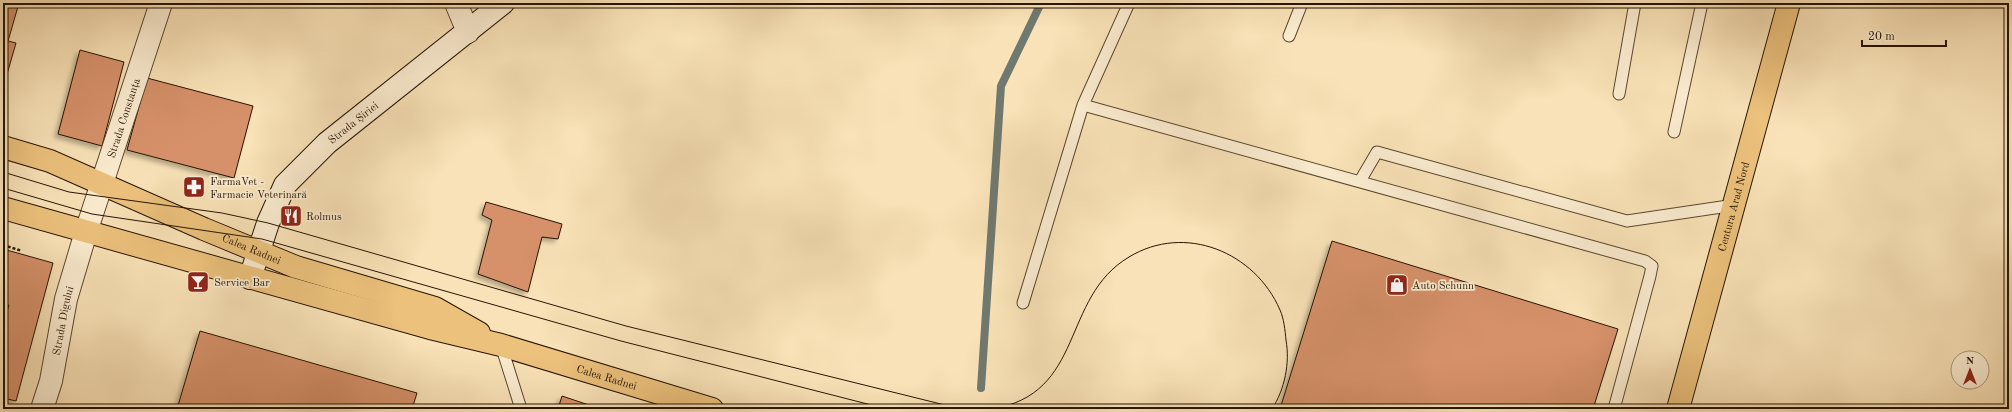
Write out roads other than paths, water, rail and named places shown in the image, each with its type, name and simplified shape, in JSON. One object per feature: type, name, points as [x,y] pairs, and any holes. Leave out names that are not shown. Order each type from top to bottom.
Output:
[{"type":"main road","name":"Centura Arad Nord","points":[[1678,409],[1789,3]]},
{"type":"main road","name":"Calea Radnei","points":[[3,146],[50,161],[258,252],[296,267],[435,308],[501,345]]},
{"type":"main road","name":"Calea Radnei","points":[[3,208],[84,239],[250,278],[430,328],[501,345],[712,409]]},
{"type":"main road","points":[[3,220],[84,239],[426,340],[501,345]]},
{"type":"street","name":"Strada Constanța","points":[[84,239],[161,3]]},
{"type":"street","points":[[456,3],[468,32]]},
{"type":"street","name":"Strada Șiriei","points":[[250,278],[258,252],[285,185],[327,143],[503,3]]},
{"type":"street","name":"Strada Digului","points":[[42,409],[51,381],[66,299],[84,239]]},
{"type":"lane","points":[[1023,303],[1083,105],[1129,3]]},
{"type":"lane","points":[[1289,36],[1302,3]]},
{"type":"lane","points":[[1619,94],[1635,3]]},
{"type":"lane","points":[[1674,132],[1702,3]]},
{"type":"lane","points":[[1083,105],[1645,261],[1652,266],[1614,409]]},
{"type":"lane","points":[[1360,181],[1377,152],[1627,222],[1735,205]]},
{"type":"lane","points":[[501,345],[521,409]]},
{"type":"waterway","points":[[981,388],[1001,86],[1041,3]]},
{"type":"tram line","points":[[3,172],[69,192],[222,213],[268,223],[626,326],[961,409]]},
{"type":"tram line","points":[[3,188],[92,214],[262,239],[621,341],[887,409]]},
{"type":"tram line","points":[[992,409],[1022,400],[1043,385],[1058,365],[1092,296],[1107,275],[1129,257],[1151,247],[1173,243],[1195,244],[1216,249],[1236,259],[1254,272],[1269,290],[1281,313],[1287,349],[1287,367],[1285,376],[1280,393],[1272,409]]},
{"type":"tram line","points":[[958,408],[973,409]]},
{"type":"place","name":"FarmaVet - Farmacie Veterinară","points":[[194,187]]},
{"type":"place","name":"Rolmus","points":[[291,216]]},
{"type":"place","name":"Service Bar","points":[[198,282]]},
{"type":"place","name":"Auto Schunn","points":[[1397,285]]}]
